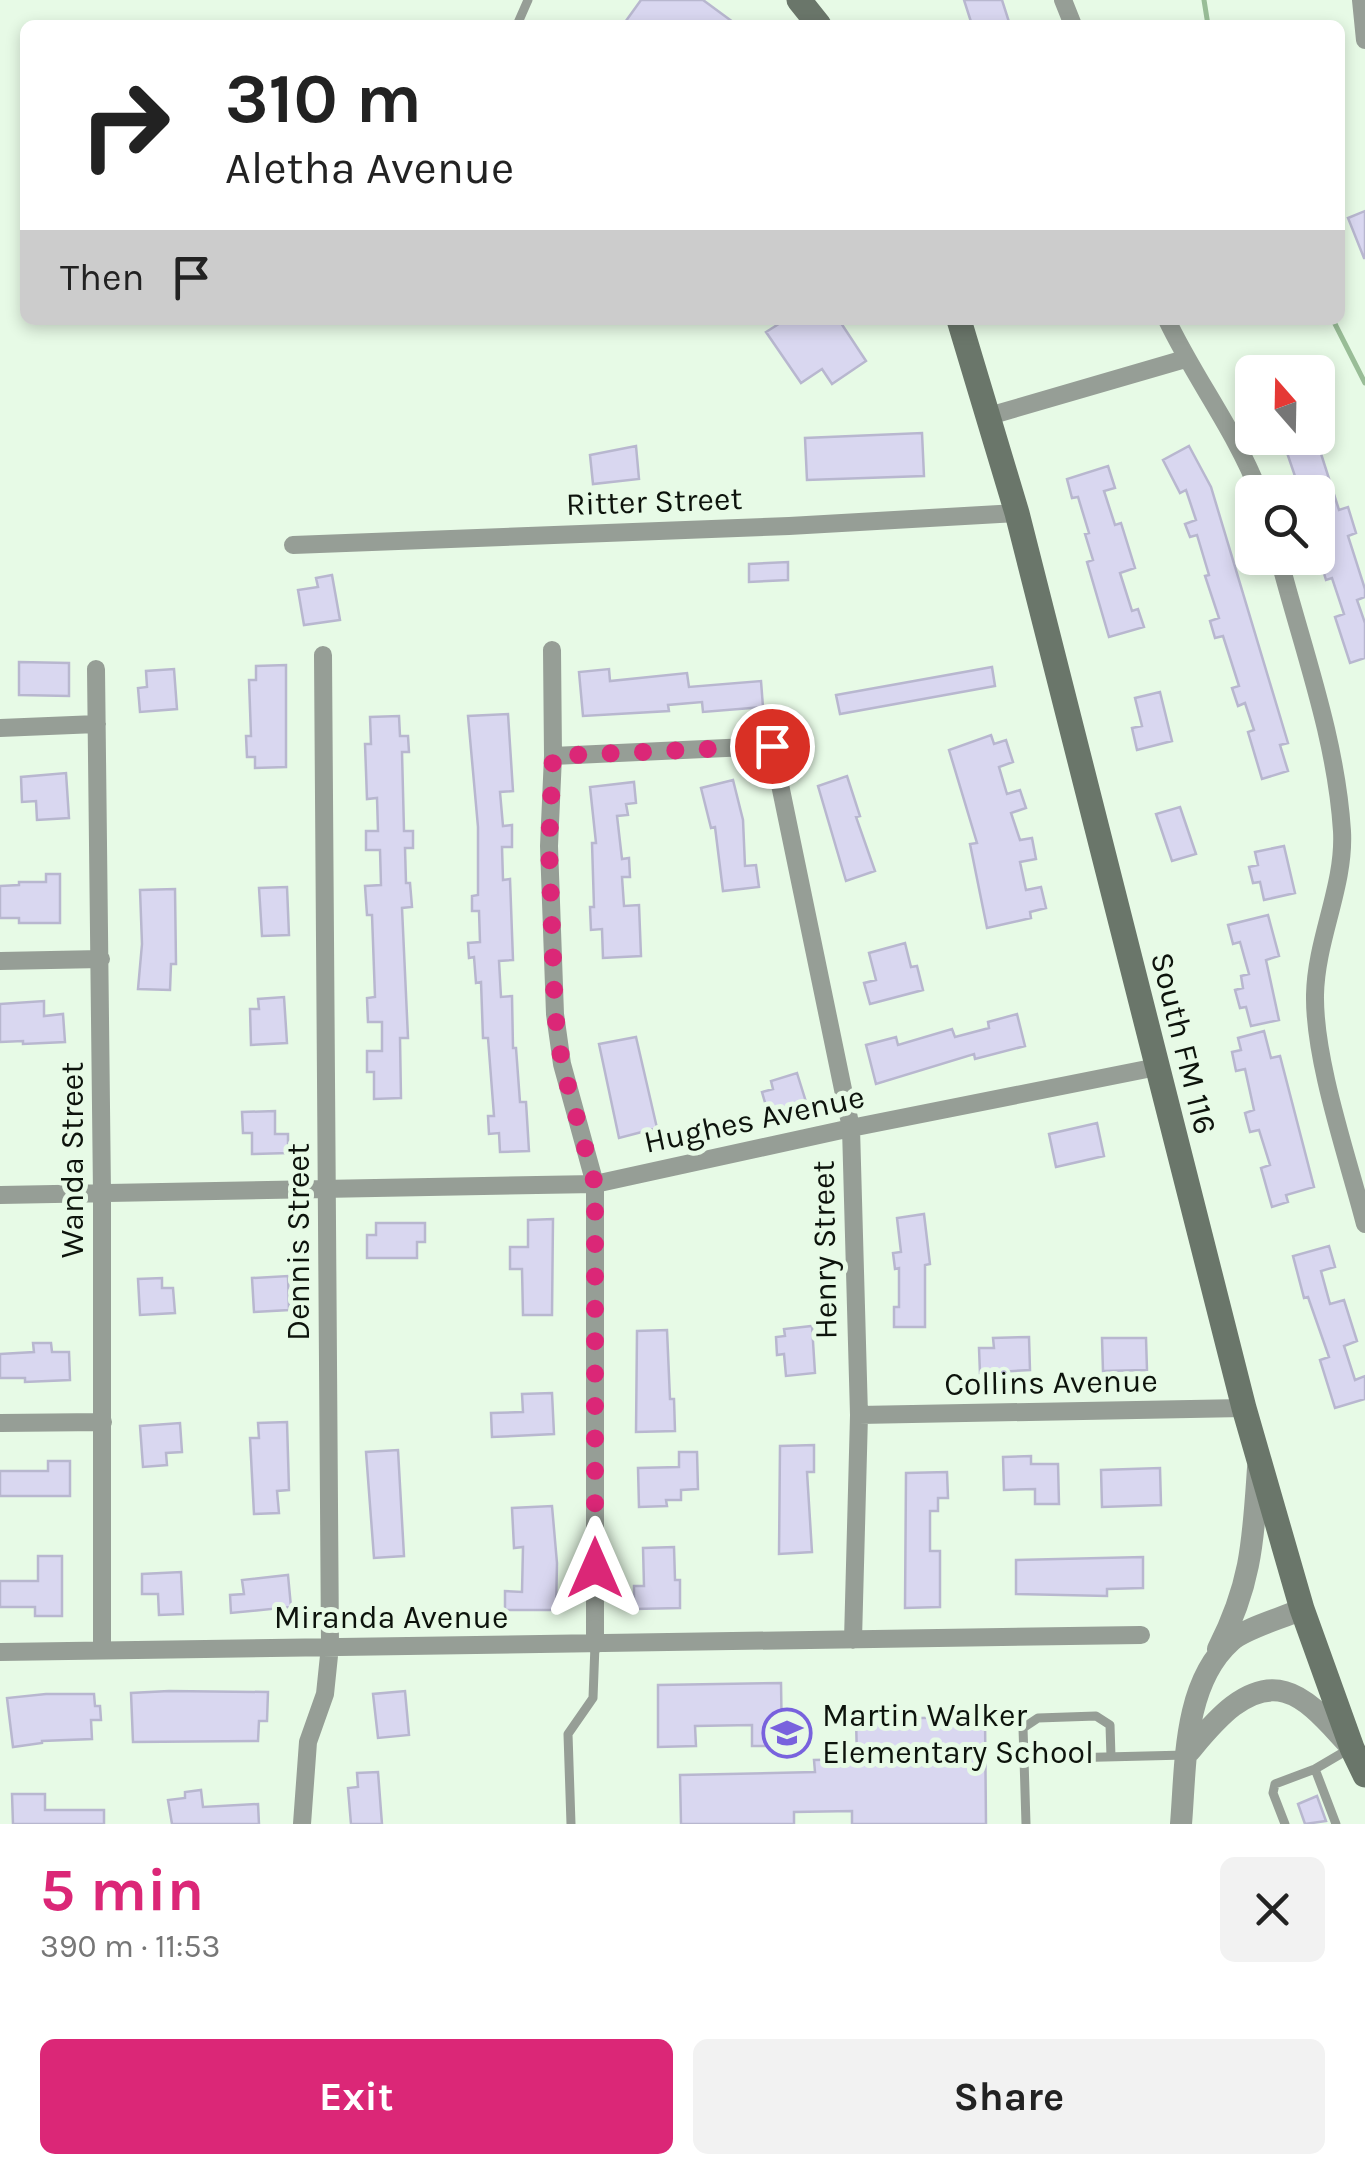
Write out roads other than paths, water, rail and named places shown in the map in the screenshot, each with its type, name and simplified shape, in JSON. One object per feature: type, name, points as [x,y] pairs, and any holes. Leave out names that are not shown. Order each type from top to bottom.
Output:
[{"type":"main road","points":[[799,0],[814,20]]},
{"type":"main road","name":"South FM 116","points":[[962,325],[1016,514],[1244,1408],[1302,1610],[1365,1775]]},
{"type":"street","points":[[1361,0],[1365,40]]},
{"type":"street","points":[[1169,325],[1250,475]]},
{"type":"street","points":[[989,416],[1185,359]]},
{"type":"street","name":"Ritter Street","points":[[293,544],[1016,514]]},
{"type":"street","points":[[1283,575],[1337,779],[1342,836],[1334,889],[1319,946],[1314,996],[1319,1041],[1365,1224]]},
{"type":"street","points":[[552,650],[549,846],[555,1014],[562,1064],[595,1184],[595,1645]]},
{"type":"street","name":"Dennis Street","points":[[302,1824],[308,1742],[325,1694],[330,1646],[323,655]]},
{"type":"street","name":"Wanda Street","points":[[96,669],[101,959],[102,1650]]},
{"type":"street","points":[[0,728],[97,724]]},
{"type":"street","name":"Henry Street","points":[[553,756],[772,746],[851,1128],[858,1414],[854,1640]]},
{"type":"street","points":[[0,960],[101,959]]},
{"type":"street","name":"Hughes Avenue","points":[[0,1195],[595,1184],[1157,1067]]},
{"type":"street","name":"Collins Avenue","points":[[858,1414],[1244,1408]]},
{"type":"street","points":[[0,1423],[103,1422]]},
{"type":"street","points":[[1181,1824],[1186,1755],[1204,1675],[1238,1609],[1252,1554],[1259,1459]]},
{"type":"street","points":[[1204,1675],[1232,1639],[1302,1610]]},
{"type":"street","name":"Miranda Avenue","points":[[0,1652],[1142,1635]]},
{"type":"street","points":[[1186,1755],[1222,1713],[1258,1693],[1272,1692],[1284,1692],[1312,1708],[1352,1748]]},
{"type":"lane","points":[[571,1824],[568,1734],[593,1698],[595,1645]]},
{"type":"lane","points":[[1026,1824],[1023,1728],[1038,1718],[1096,1716],[1110,1725],[1110,1757]]},
{"type":"lane","points":[[1285,1824],[1273,1793],[1275,1784],[1315,1770],[1352,1748]]},
{"type":"lane","points":[[1024,1759],[1186,1755]]},
{"type":"lane","points":[[1315,1770],[1336,1824]]},
{"type":"waterway","points":[[1204,0],[1207,20]]},
{"type":"waterway","points":[[1336,325],[1365,383]]},
{"type":"place","name":"Martin Walker Elementary School","points":[[787,1733]]}]
